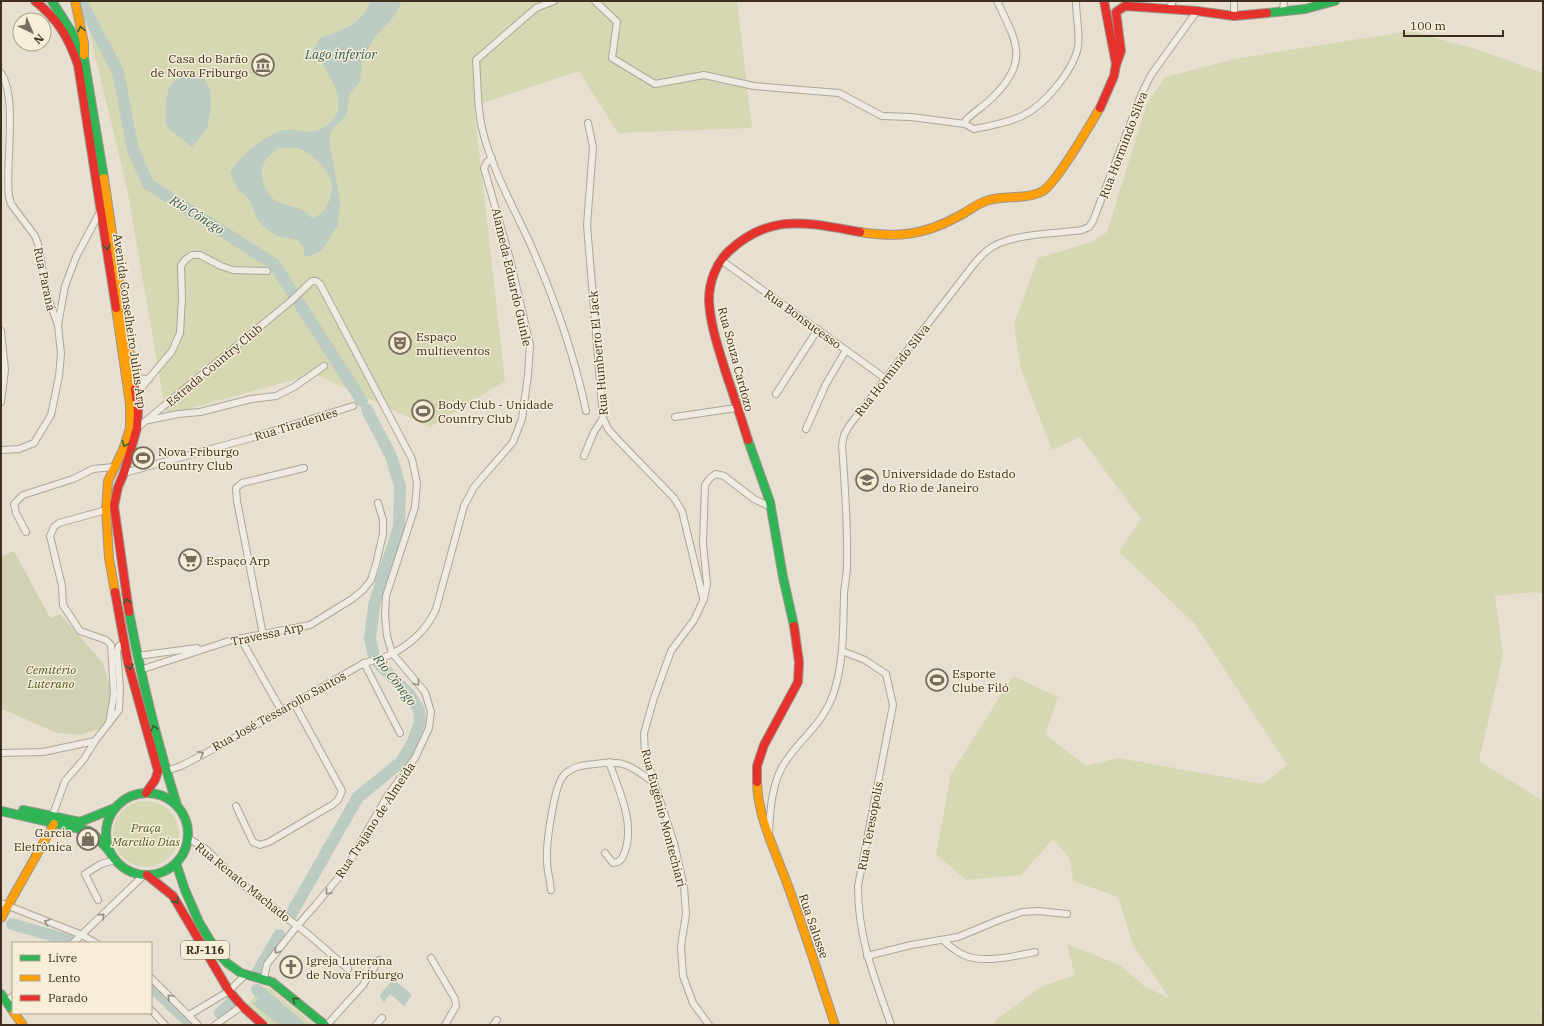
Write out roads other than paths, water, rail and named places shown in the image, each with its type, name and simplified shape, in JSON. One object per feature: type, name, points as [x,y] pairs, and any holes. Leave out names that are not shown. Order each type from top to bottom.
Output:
[{"type":"main road","name":"Avenida Conselheiro Julius Arp","points":[[35,1],[57,20],[76,55],[81,76],[102,208],[130,404],[130,428],[108,481],[106,510],[109,558],[124,643],[158,771],[155,780],[146,792]]},
{"type":"main road","name":"Avenida Conselheiro Julius Arp","points":[[52,1],[72,31],[84,58],[108,200],[134,378],[137,428],[124,473],[118,487],[114,506],[115,520],[126,596],[140,670],[166,771],[177,805]]},
{"type":"main road","points":[[75,1],[84,43],[84,58]]},
{"type":"main road","points":[[1104,1],[1106,21],[1116,65]]},
{"type":"main road","points":[[1168,10],[1197,11],[1234,16],[1255,15],[1283,10],[1305,9],[1335,1]]},
{"type":"main road","name":"Rua Souza Cardozo","points":[[769,836],[762,819],[757,791],[756,768],[763,745],[795,691],[799,678],[800,664],[795,628],[785,591],[771,507],[763,477],[736,408],[715,337],[709,300],[710,278],[720,260],[741,240],[761,228],[782,222],[843,228],[875,234],[909,235],[931,229],[951,220],[989,199],[1037,194],[1050,184],[1088,129],[1106,95],[1122,51],[1115,19],[1116,12],[1125,6],[1168,10]]},
{"type":"main road","points":[[145,875],[167,870],[176,864],[182,856],[188,838],[186,820],[177,805],[163,796],[146,792]]},
{"type":"main road","name":"RJ-116","points":[[1,810],[53,820],[80,822],[115,808],[131,796],[146,792]]},
{"type":"main road","name":"RJ-116","points":[[1,804],[94,834],[115,860],[125,869],[145,875],[175,899],[229,991],[242,1006],[263,1025]]},
{"type":"main road","name":"RJ-116","points":[[110,852],[107,836],[107,824],[115,808]]},
{"type":"main road","points":[[3,910],[53,820]]},
{"type":"main road","name":"Rua Salusse","points":[[769,836],[835,1025]]},
{"type":"main road","name":"RJ-116","points":[[176,864],[181,884],[198,920],[214,945],[231,967],[245,975],[264,978],[281,989],[326,1025]]},
{"type":"main road","points":[[1,994],[12,1010]]},
{"type":"main road","points":[[15,1014],[23,1025]]},
{"type":"street","points":[[554,1],[536,8],[476,60],[482,130],[492,158],[529,242],[559,318],[582,390],[586,411]]},
{"type":"street","points":[[595,1],[617,22],[612,58],[655,84],[704,75],[754,86],[839,93],[882,116],[911,117],[965,124],[969,128],[974,129],[986,127],[1022,116],[1039,106],[1061,80],[1074,62],[1078,45],[1076,1]]},
{"type":"street","points":[[965,124],[970,115],[992,99],[1010,77],[1017,56],[1015,37],[997,1]]},
{"type":"street","points":[[1168,10],[1173,1]]},
{"type":"street","points":[[1234,1],[1234,16]]},
{"type":"street","points":[[1283,10],[1284,1]]},
{"type":"street","name":"Rua Hormindo Silva","points":[[769,836],[770,802],[781,769],[824,714],[833,695],[842,651],[844,594],[847,568],[846,507],[842,445],[844,436],[849,426],[974,264],[988,250],[1000,243],[1023,237],[1082,230],[1089,227],[1103,199],[1142,93],[1151,75],[1197,11]]},
{"type":"street","name":"Rua Paraná","points":[[1,73],[7,86],[9,110],[7,184],[9,196],[11,204],[35,236],[38,244],[47,295],[58,325]]},
{"type":"street","name":"Rua Humberto El Jack","points":[[588,123],[593,147],[587,225],[603,418],[608,429],[674,498],[682,511],[704,599]]},
{"type":"street","name":"Alameda Eduardo Guinle","points":[[392,653],[413,641],[432,620],[464,506],[474,487],[513,442],[522,419],[528,375],[530,345],[510,259],[484,168],[487,162],[492,158]]},
{"type":"street","points":[[1,450],[19,449],[34,443],[51,415],[60,376],[61,354],[58,325],[65,286],[76,257],[102,208],[108,200]]},
{"type":"street","points":[[136,394],[172,351],[180,333],[182,308],[181,266],[185,260],[192,255],[200,255],[221,266],[233,270],[267,271]]},
{"type":"street","name":"Rua Bonsucesso","points":[[720,260],[886,379]]},
{"type":"street","name":"Estrada Country Club","points":[[137,428],[148,421],[291,301],[312,281],[316,281],[320,284],[412,459],[417,483],[415,507],[386,596],[386,629],[392,653]]},
{"type":"street","points":[[776,394],[818,329]]},
{"type":"street","points":[[1,331],[6,370],[1,402]]},
{"type":"street","points":[[806,429],[826,384],[846,350]]},
{"type":"street","points":[[148,421],[178,414],[200,412],[251,399],[276,396],[294,387],[324,366]]},
{"type":"street","points":[[134,378],[149,379]]},
{"type":"street","name":"Rua Tiradentes","points":[[124,473],[251,438],[353,406]]},
{"type":"street","points":[[675,416],[736,408]]},
{"type":"street","points":[[584,456],[594,432],[603,418]]},
{"type":"street","points":[[26,532],[16,513],[14,504],[23,495],[73,479],[93,469],[114,467]]},
{"type":"street","points":[[263,635],[237,501],[236,488],[242,483],[304,468]]},
{"type":"street","name":"Rua Eugênio Montechiari","points":[[709,1025],[693,1003],[683,976],[681,946],[686,914],[684,888],[674,843],[645,755],[644,733],[654,698],[672,651],[694,620],[704,599],[707,584],[703,544],[706,485],[710,478],[716,474],[724,476],[754,499],[771,507]]},
{"type":"street","name":"Travessa Arp","points":[[140,670],[213,646],[310,625],[331,613],[363,590],[371,580],[383,534],[383,520],[378,503]]},
{"type":"street","points":[[106,510],[59,523],[54,527],[50,536],[62,586],[63,605],[80,631],[106,640],[111,645],[114,695],[109,723]]},
{"type":"street","points":[[241,639],[281,710]]},
{"type":"street","points":[[53,820],[65,781],[84,760],[95,740],[118,710],[120,704],[117,651],[119,646],[124,643]]},
{"type":"street","name":"Travessa Arp","points":[[137,656],[213,646]]},
{"type":"street","name":"Rua Teresópolis","points":[[842,651],[865,660],[886,674],[893,705],[858,886],[858,913],[867,956],[891,1025]]},
{"type":"street","name":"Rua José Tessarollo Santos","points":[[166,771],[181,766],[225,743],[364,663],[385,657],[392,653]]},
{"type":"street","name":"Rua Trajano de Almeida","points":[[264,978],[267,964],[296,926],[314,908],[345,870],[386,798],[415,758],[429,728],[431,712],[425,692],[392,653]]},
{"type":"street","points":[[364,663],[400,733]]},
{"type":"street","points":[[236,806],[253,842],[260,845],[269,842],[338,800],[342,791],[294,703]]},
{"type":"street","points":[[1,753],[43,752],[95,740]]},
{"type":"street","points":[[605,853],[613,863],[618,863],[622,859],[626,850],[628,823],[623,800],[608,762]]},
{"type":"street","points":[[551,890],[546,861],[549,832],[556,793],[563,776],[572,769],[581,766],[618,762],[631,766],[653,782]]},
{"type":"street","name":"Rua Renato Machado","points":[[188,838],[207,850],[254,894],[348,969]]},
{"type":"street","points":[[98,900],[85,874],[101,864],[115,860]]},
{"type":"street","points":[[75,942],[145,875]]},
{"type":"street","points":[[3,910],[82,935],[94,942]]},
{"type":"street","points":[[867,956],[911,945],[944,941],[1022,912],[1038,911],[1067,914]]},
{"type":"street","points":[[944,941],[957,951],[974,958],[1000,958],[1035,952]]},
{"type":"street","points":[[431,958],[455,1000],[456,1006],[445,1025]]},
{"type":"street","points":[[326,1025],[363,985],[379,960]]},
{"type":"street","points":[[190,1015],[229,991],[245,975]]},
{"type":"street","points":[[152,979],[190,1015],[198,1025]]},
{"type":"street","points":[[6,1002],[12,997]]},
{"type":"street","points":[[215,1025],[242,1006]]},
{"type":"street","points":[[152,1011],[166,1025]]},
{"type":"street","points":[[376,1025],[382,1018]]},
{"type":"water","name":"Lago inferior","points":[[370,1],[402,1],[395,15],[374,38],[362,60],[360,82],[350,93],[346,116],[331,132],[329,140],[340,201],[338,225],[322,250],[310,256],[304,256],[304,248],[298,240],[277,236],[263,226],[257,219],[249,199],[238,189],[230,173],[239,160],[253,147],[277,132],[284,130],[307,132],[315,131],[324,128],[331,122],[337,114],[338,95],[330,76],[313,51],[320,38],[350,26],[363,15]],"holes":[[[278,148],[297,148],[302,150],[314,157],[328,173],[332,185],[331,195],[327,206],[319,215],[310,217],[307,213],[296,207],[280,203],[275,200],[267,191],[264,185],[262,173],[263,167],[265,161]]]},
{"type":"water","points":[[188,70],[203,77],[211,91],[211,109],[207,128],[192,147],[167,127],[165,120],[166,100],[170,85]]},
{"type":"water","points":[[393,979],[412,995],[404,1006],[390,994],[384,1002],[379,996]]},
{"type":"water","points":[[265,992],[306,1025],[279,1025],[253,1004]]},
{"type":"waterway","name":"Rio Cônego","points":[[81,1],[118,72],[133,150],[148,184],[274,264],[362,401]]},
{"type":"waterway","name":"Rio Cônego","points":[[289,918],[358,797],[401,762],[412,744],[420,721],[419,710],[409,694],[381,666],[374,656],[370,639],[374,606],[399,526],[400,486],[391,456],[367,410]]},
{"type":"waterway","points":[[12,924],[71,941]]},
{"type":"waterway","name":"Rio Cônego","points":[[256,975],[279,935]]},
{"type":"waterway","points":[[152,987],[192,1025]]},
{"type":"waterway","points":[[257,990],[298,1025]]},
{"type":"waterway","points":[[220,1013],[232,1002]]},
{"type":"place","name":"Casa do Barão de Nova Friburgo","points":[[263,65]]},
{"type":"place","name":"Espaço multieventos","points":[[400,343]]},
{"type":"place","name":"Body Club - Unidade Country Club","points":[[423,411]]},
{"type":"place","name":"Nova Friburgo Country Club","points":[[143,458]]},
{"type":"place","name":"Universidade do Estado do Rio de Janeiro","points":[[867,480]]},
{"type":"place","name":"Espaço Arp","points":[[190,560]]},
{"type":"place","name":"Esporte Clube Filó","points":[[937,680]]},
{"type":"place","name":"Garcia Eletrônica","points":[[88,839]]},
{"type":"place","name":"Igreja Luterana de Nova Friburgo","points":[[291,967]]},
{"type":"park label","name":"Cemitério Luterano","points":[[51,676]]},
{"type":"park label","name":"Praça Marcílio Dias","points":[[146,834]]}]
